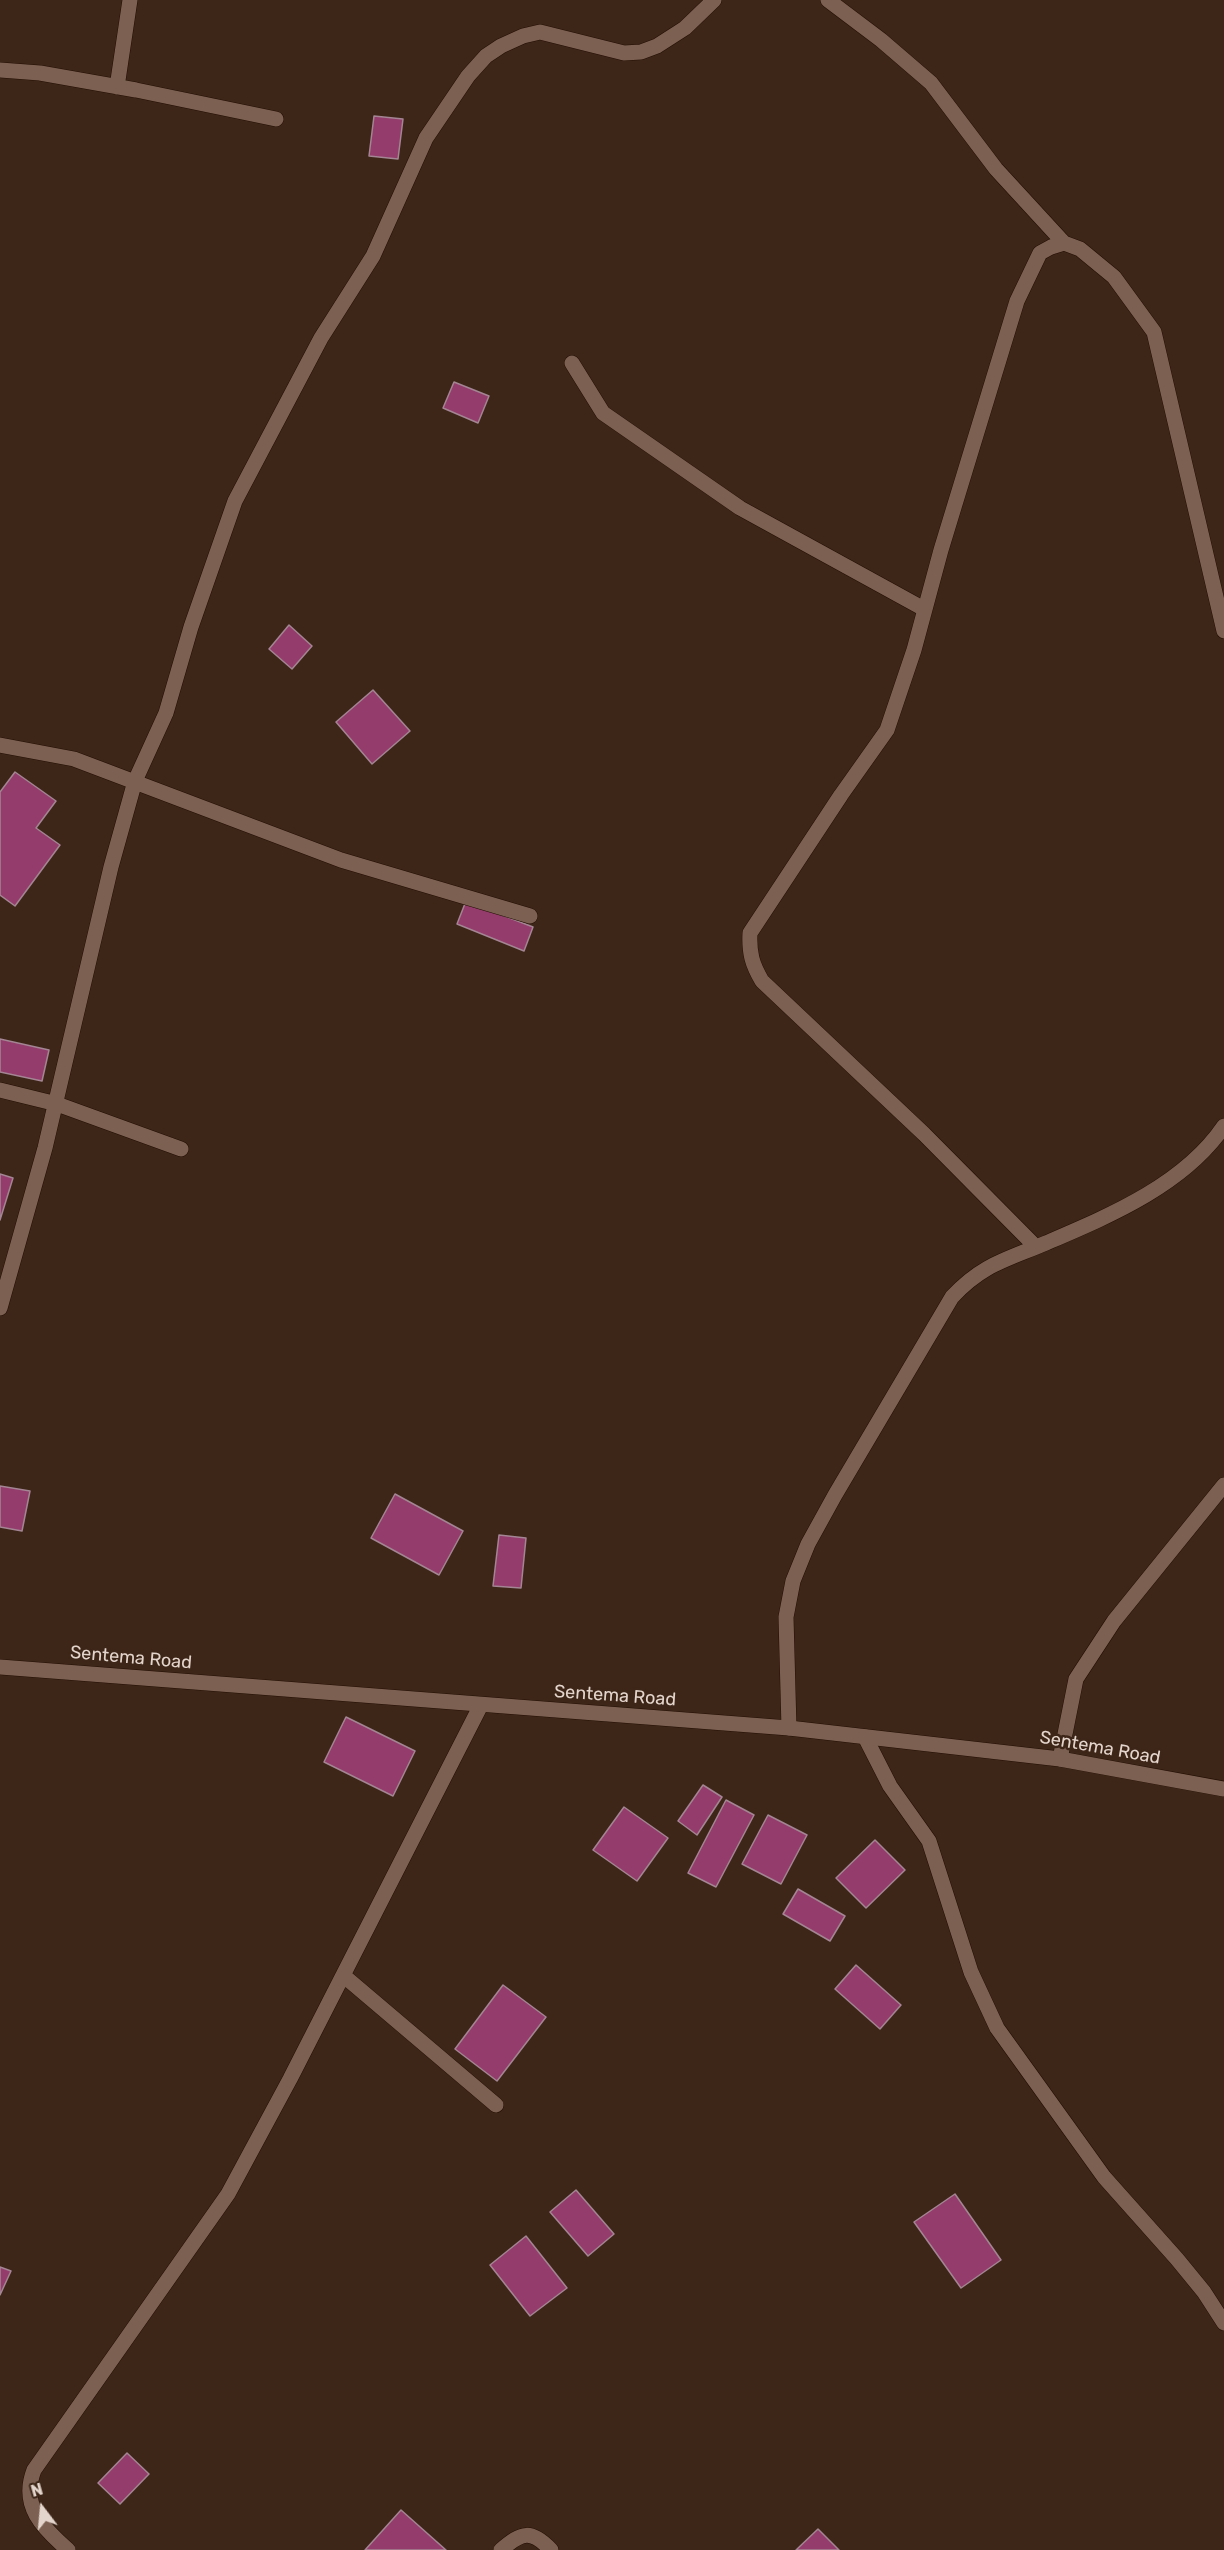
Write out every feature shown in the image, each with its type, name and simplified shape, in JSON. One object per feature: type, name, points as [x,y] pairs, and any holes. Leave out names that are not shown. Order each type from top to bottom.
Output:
[{"type":"street","points":[[117,87],[130,0]]},
{"type":"street","points":[[0,1308],[57,1104],[60,1081],[103,901],[135,781],[166,713],[191,627],[235,501],[321,338],[373,256],[426,138],[468,76],[486,56],[501,46],[523,36],[540,32],[624,53],[641,52],[657,46],[685,28],[714,0]]},
{"type":"street","points":[[828,0],[881,40],[931,83],[996,169],[1064,243],[1080,249],[1114,278],[1154,332],[1224,631]]},
{"type":"street","points":[[0,70],[40,73],[276,119]]},
{"type":"street","points":[[1036,1247],[924,1134],[762,981],[752,965],[749,952],[750,933],[887,730],[914,650],[924,609],[1017,301],[1040,253],[1064,243]]},
{"type":"street","points":[[572,363],[603,413],[740,508],[924,609]]},
{"type":"street","points":[[0,745],[74,759],[341,860],[530,916]]},
{"type":"street","points":[[0,1090],[57,1104],[181,1149]]},
{"type":"street","points":[[789,1728],[786,1617],[793,1581],[808,1544],[952,1297],[978,1272],[1122,1207],[1168,1180],[1187,1167],[1214,1140],[1224,1126]]},
{"type":"street","points":[[1060,1759],[1076,1679],[1114,1621],[1224,1485]]},
{"type":"street","name":"Sentema Road","points":[[0,1667],[789,1728],[1060,1759],[1224,1790]]},
{"type":"street","points":[[68,2550],[45,2530],[31,2507],[30,2479],[34,2470],[228,2194],[344,1976],[481,1705]]},
{"type":"street","points":[[865,1737],[890,1786],[928,1841],[945,1885],[957,1932],[971,1972],[997,2028],[1104,2177],[1184,2267],[1224,2322]]},
{"type":"street","points":[[344,1976],[496,2105]]},
{"type":"street","points":[[501,2550],[518,2536],[526,2534],[542,2540],[551,2550]]},
{"type":"building","points":[[374,116],[403,119],[398,159],[369,156]]},
{"type":"building","points":[[454,382],[489,396],[478,423],[443,408]]},
{"type":"building","points":[[289,625],[312,646],[292,669],[269,649]]},
{"type":"building","points":[[373,690],[410,731],[372,764],[336,722]]},
{"type":"building","points":[[15,772],[56,801],[36,828],[60,845],[15,906],[0,895],[0,792]]},
{"type":"building","points":[[466,901],[533,927],[524,951],[457,924]]},
{"type":"building","points":[[0,1039],[49,1050],[42,1081],[0,1072]]},
{"type":"building","points":[[0,1174],[13,1178],[0,1220]]},
{"type":"building","points":[[0,1486],[30,1491],[22,1531],[0,1527]]},
{"type":"building","points":[[395,1494],[463,1531],[439,1575],[371,1538]]},
{"type":"building","points":[[499,1535],[526,1538],[521,1588],[493,1586]]},
{"type":"building","points":[[346,1717],[415,1751],[393,1796],[324,1762]]},
{"type":"building","points":[[703,1785],[722,1797],[697,1835],[678,1821]]},
{"type":"building","points":[[726,1800],[754,1815],[716,1887],[688,1873]]},
{"type":"building","points":[[624,1807],[668,1838],[637,1881],[593,1850]]},
{"type":"building","points":[[768,1815],[807,1835],[781,1884],[742,1864]]},
{"type":"building","points":[[875,1840],[905,1870],[866,1908],[836,1878]]},
{"type":"building","points":[[798,1889],[845,1916],[830,1941],[783,1914]]},
{"type":"building","points":[[856,1965],[901,2005],[880,2029],[835,1989]]},
{"type":"building","points":[[503,1985],[546,2017],[497,2081],[455,2049]]},
{"type":"building","points":[[576,2190],[614,2234],[588,2256],[550,2212]]},
{"type":"building","points":[[955,2194],[1001,2260],[961,2288],[914,2222]]},
{"type":"building","points":[[526,2236],[567,2288],[530,2316],[490,2265]]},
{"type":"building","points":[[0,2267],[11,2271],[0,2295]]},
{"type":"building","points":[[127,2453],[149,2474],[120,2504],[98,2483]]},
{"type":"building","points":[[401,2510],[446,2550],[365,2550]]},
{"type":"building","points":[[818,2529],[839,2550],[796,2550]]}]
